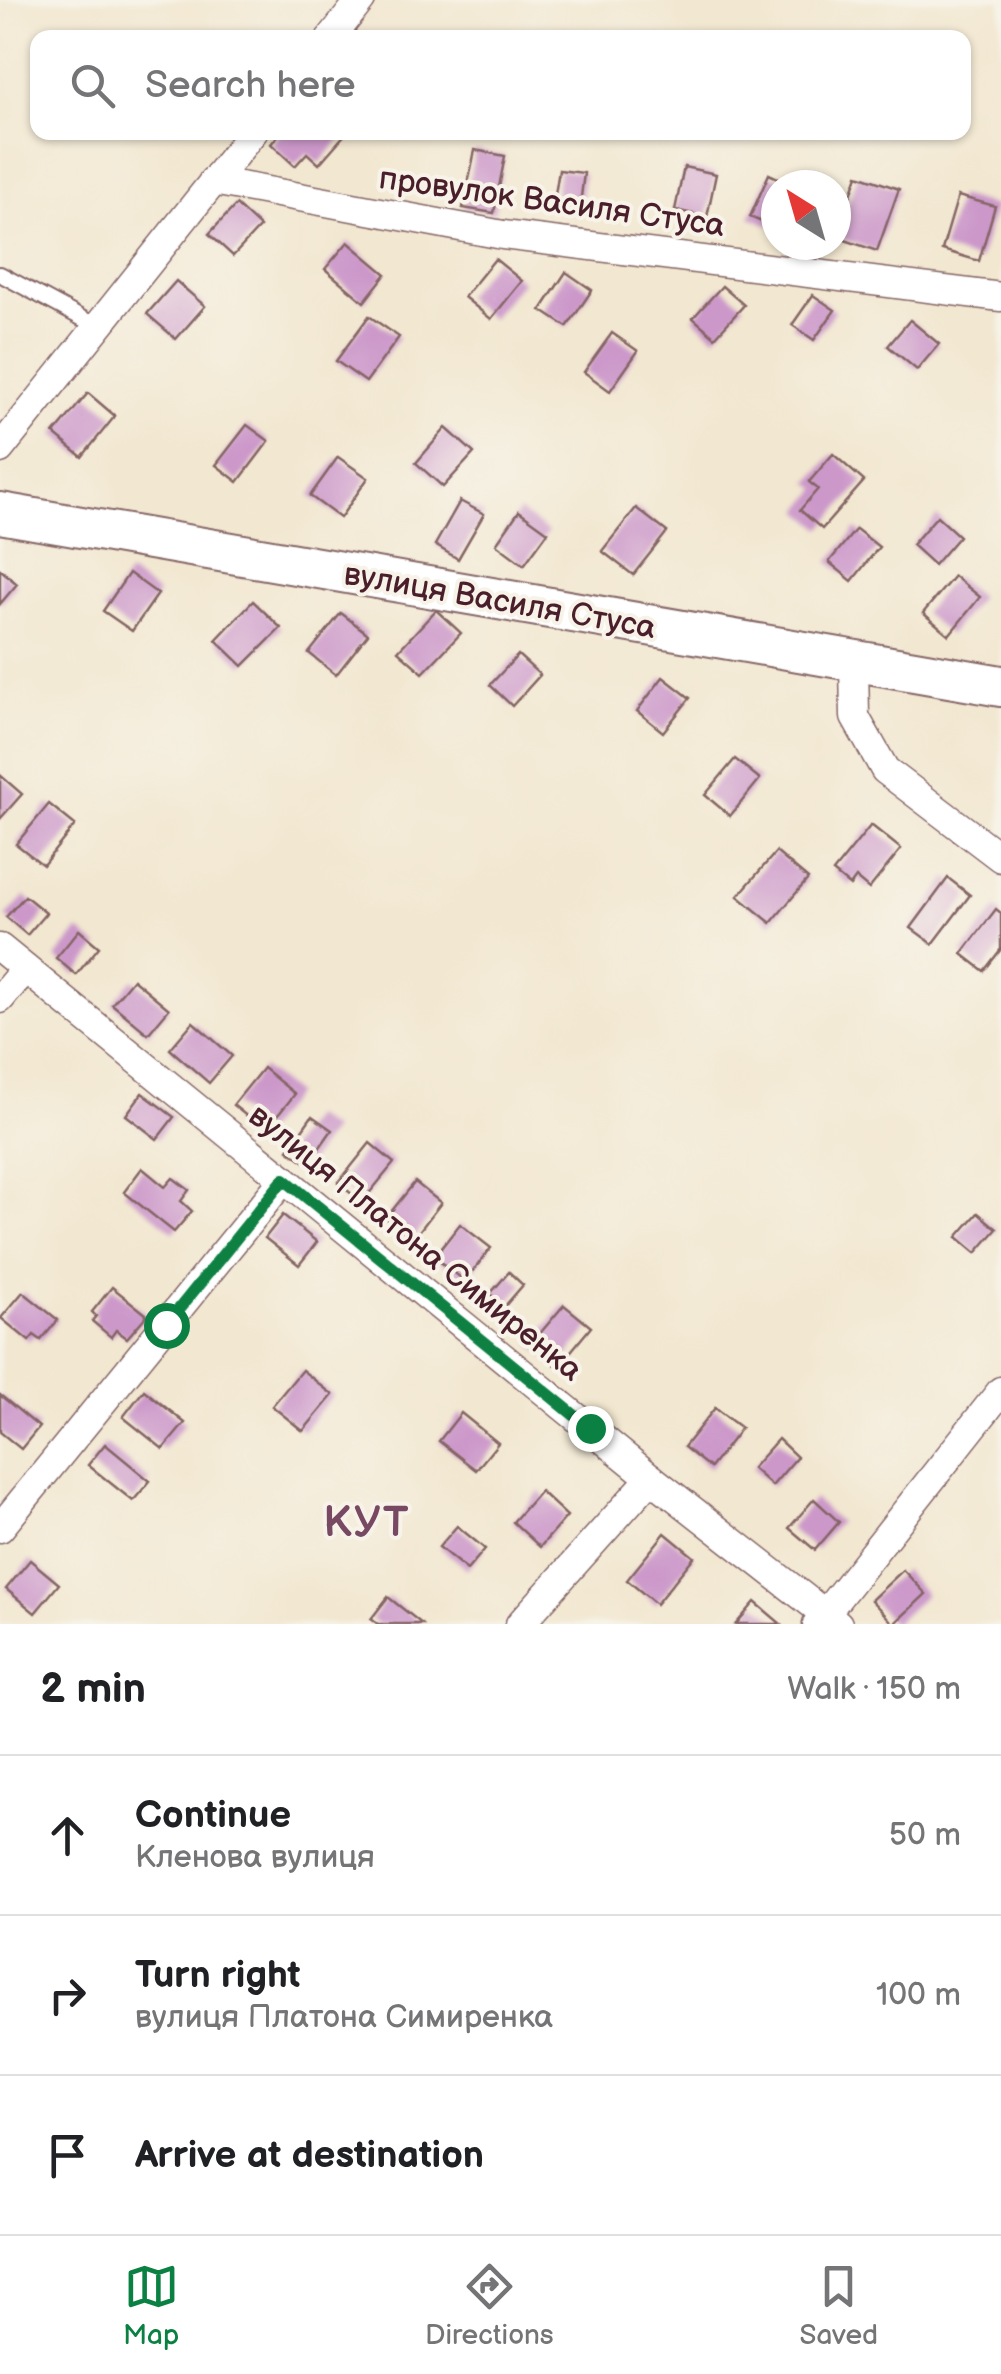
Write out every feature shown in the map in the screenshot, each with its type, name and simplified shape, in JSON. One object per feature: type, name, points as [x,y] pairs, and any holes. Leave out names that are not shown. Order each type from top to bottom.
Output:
[{"type":"street","points":[[338,30],[362,0]]},
{"type":"street","points":[[0,449],[246,140]]},
{"type":"street","name":"провулок Василя Стуса","points":[[213,181],[503,235],[1001,297]]},
{"type":"street","name":"вулиця Василя Стуса","points":[[0,513],[1001,686]]},
{"type":"street","points":[[854,662],[855,716],[885,770],[1001,858]]},
{"type":"street","name":"вулиця Платона Симиренка","points":[[0,948],[827,1621]]},
{"type":"street","points":[[0,999],[25,969]]},
{"type":"street","points":[[0,1528],[284,1179]]},
{"type":"street","points":[[827,1621],[1001,1390]]},
{"type":"street","points":[[520,1624],[651,1478]]},
{"type":"lane","points":[[0,274],[98,326]]},
{"type":"building","points":[[274,140],[340,140],[319,164],[307,153],[295,166],[271,144]]},
{"type":"building","points":[[475,150],[505,156],[494,213],[463,208]]},
{"type":"building","points":[[684,167],[716,174],[707,217],[675,210]]},
{"type":"building","points":[[559,170],[584,173],[580,205],[554,201]]},
{"type":"building","points":[[858,175],[899,189],[877,251],[851,242],[851,195]]},
{"type":"building","points":[[761,192],[761,222],[750,217]]},
{"type":"building","points":[[958,196],[995,206],[979,261],[942,250]]},
{"type":"building","points":[[236,205],[260,227],[233,256],[209,234]]},
{"type":"building","points":[[348,242],[386,274],[364,302],[325,269]]},
{"type":"building","points":[[495,259],[522,281],[491,319],[464,297]]},
{"type":"building","points":[[566,272],[592,290],[567,327],[541,310]]},
{"type":"building","points":[[176,281],[205,306],[176,339],[147,314]]},
{"type":"building","points":[[722,286],[744,305],[715,337],[693,318]]},
{"type":"building","points":[[813,295],[835,310],[814,340],[792,325]]},
{"type":"building","points":[[369,316],[399,337],[366,382],[336,361]]},
{"type":"building","points":[[910,320],[939,344],[917,370],[888,346]]},
{"type":"building","points":[[612,333],[638,351],[610,391],[584,372]]},
{"type":"building","points":[[88,393],[115,416],[82,457],[54,434]]},
{"type":"building","points":[[247,425],[269,441],[238,482],[216,465]]},
{"type":"building","points":[[446,428],[474,453],[443,487],[416,463]]},
{"type":"building","points":[[833,454],[864,481],[822,529],[800,510],[818,489],[809,482]]},
{"type":"building","points":[[338,457],[368,478],[340,518],[310,496]]},
{"type":"building","points":[[460,501],[484,514],[458,559],[435,545]]},
{"type":"building","points":[[636,508],[667,532],[633,575],[602,551]]},
{"type":"building","points":[[519,511],[548,532],[524,565],[496,544]]},
{"type":"building","points":[[937,516],[959,536],[934,565],[912,545]]},
{"type":"building","points":[[856,529],[879,547],[852,581],[829,562]]},
{"type":"building","points":[[0,569],[17,584],[0,604]]},
{"type":"building","points":[[129,573],[158,594],[132,631],[103,611]]},
{"type":"building","points":[[954,576],[980,597],[949,635],[923,613]]},
{"type":"building","points":[[253,601],[281,628],[243,666],[216,640]]},
{"type":"building","points":[[436,610],[461,633],[423,673],[398,651]]},
{"type":"building","points":[[341,613],[368,634],[336,675],[309,653]]},
{"type":"building","points":[[518,655],[540,675],[512,706],[490,685]]},
{"type":"building","points":[[663,677],[690,698],[663,732],[637,711]]},
{"type":"building","points":[[735,759],[760,779],[730,816],[705,795]]},
{"type":"building","points":[[0,775],[22,794],[0,819]]},
{"type":"building","points":[[49,804],[75,825],[43,865],[16,844]]},
{"type":"building","points":[[871,825],[901,849],[869,889],[856,878],[850,886],[833,872]]},
{"type":"building","points":[[776,852],[808,879],[771,923],[738,896]]},
{"type":"building","points":[[948,878],[970,895],[933,944],[911,928]]},
{"type":"building","points":[[25,896],[46,913],[27,935],[6,917]]},
{"type":"building","points":[[996,909],[1001,913],[1001,949],[984,971],[962,954]]},
{"type":"building","points":[[79,930],[99,947],[76,975],[56,958]]},
{"type":"building","points":[[133,979],[169,1009],[148,1034],[112,1004]]},
{"type":"building","points":[[193,1022],[232,1056],[209,1083],[170,1049]]},
{"type":"building","points":[[263,1068],[295,1094],[265,1131],[233,1105]]},
{"type":"building","points":[[142,1093],[174,1117],[157,1139],[126,1115]]},
{"type":"building","points":[[312,1116],[332,1130],[308,1164],[288,1150]]},
{"type":"building","points":[[370,1143],[394,1163],[362,1202],[338,1183]]},
{"type":"building","points":[[142,1168],[165,1187],[173,1178],[189,1190],[181,1201],[192,1211],[174,1232],[124,1192]]},
{"type":"building","points":[[415,1182],[441,1203],[413,1239],[386,1218]]},
{"type":"building","points":[[978,1213],[997,1229],[976,1253],[957,1237]]},
{"type":"building","points":[[283,1215],[317,1242],[299,1265],[265,1238]]},
{"type":"building","points":[[460,1224],[491,1248],[465,1281],[434,1257]]},
{"type":"building","points":[[509,1272],[523,1285],[504,1307],[490,1294]]},
{"type":"building","points":[[112,1287],[147,1315],[127,1338],[116,1330],[111,1337],[92,1321],[96,1316],[92,1312]]},
{"type":"building","points":[[23,1292],[58,1320],[41,1340],[34,1335],[29,1341],[1,1318]]},
{"type":"building","points":[[564,1305],[591,1327],[558,1367],[531,1344]]},
{"type":"building","points":[[302,1370],[333,1395],[303,1431],[272,1406]]},
{"type":"building","points":[[144,1390],[185,1423],[163,1449],[123,1417]]},
{"type":"building","points":[[0,1395],[39,1427],[21,1449],[0,1432]]},
{"type":"building","points":[[715,1408],[741,1428],[710,1468],[684,1447]]},
{"type":"building","points":[[461,1413],[498,1443],[476,1470],[439,1441]]},
{"type":"building","points":[[778,1439],[797,1457],[772,1486],[752,1468]]},
{"type":"building","points":[[105,1444],[150,1481],[133,1501],[88,1465]]},
{"type":"building","points":[[540,1491],[567,1516],[540,1547],[513,1522]]},
{"type":"building","points":[[814,1499],[839,1522],[815,1550],[789,1528]]},
{"type":"building","points":[[457,1526],[485,1549],[467,1570],[439,1547]]},
{"type":"building","points":[[665,1533],[694,1557],[656,1604],[627,1580]]},
{"type":"building","points":[[30,1560],[59,1584],[35,1613],[6,1589]]},
{"type":"building","points":[[903,1570],[926,1594],[894,1624],[871,1600]]},
{"type":"building","points":[[388,1597],[422,1624],[378,1624],[371,1619]]},
{"type":"building","points":[[755,1602],[781,1624],[736,1624]]},
{"type":"district","name":"КУТ","points":[[367,1521]]},
{"type":"route","points":[[166,1325],[284,1179],[590,1428]]}]
